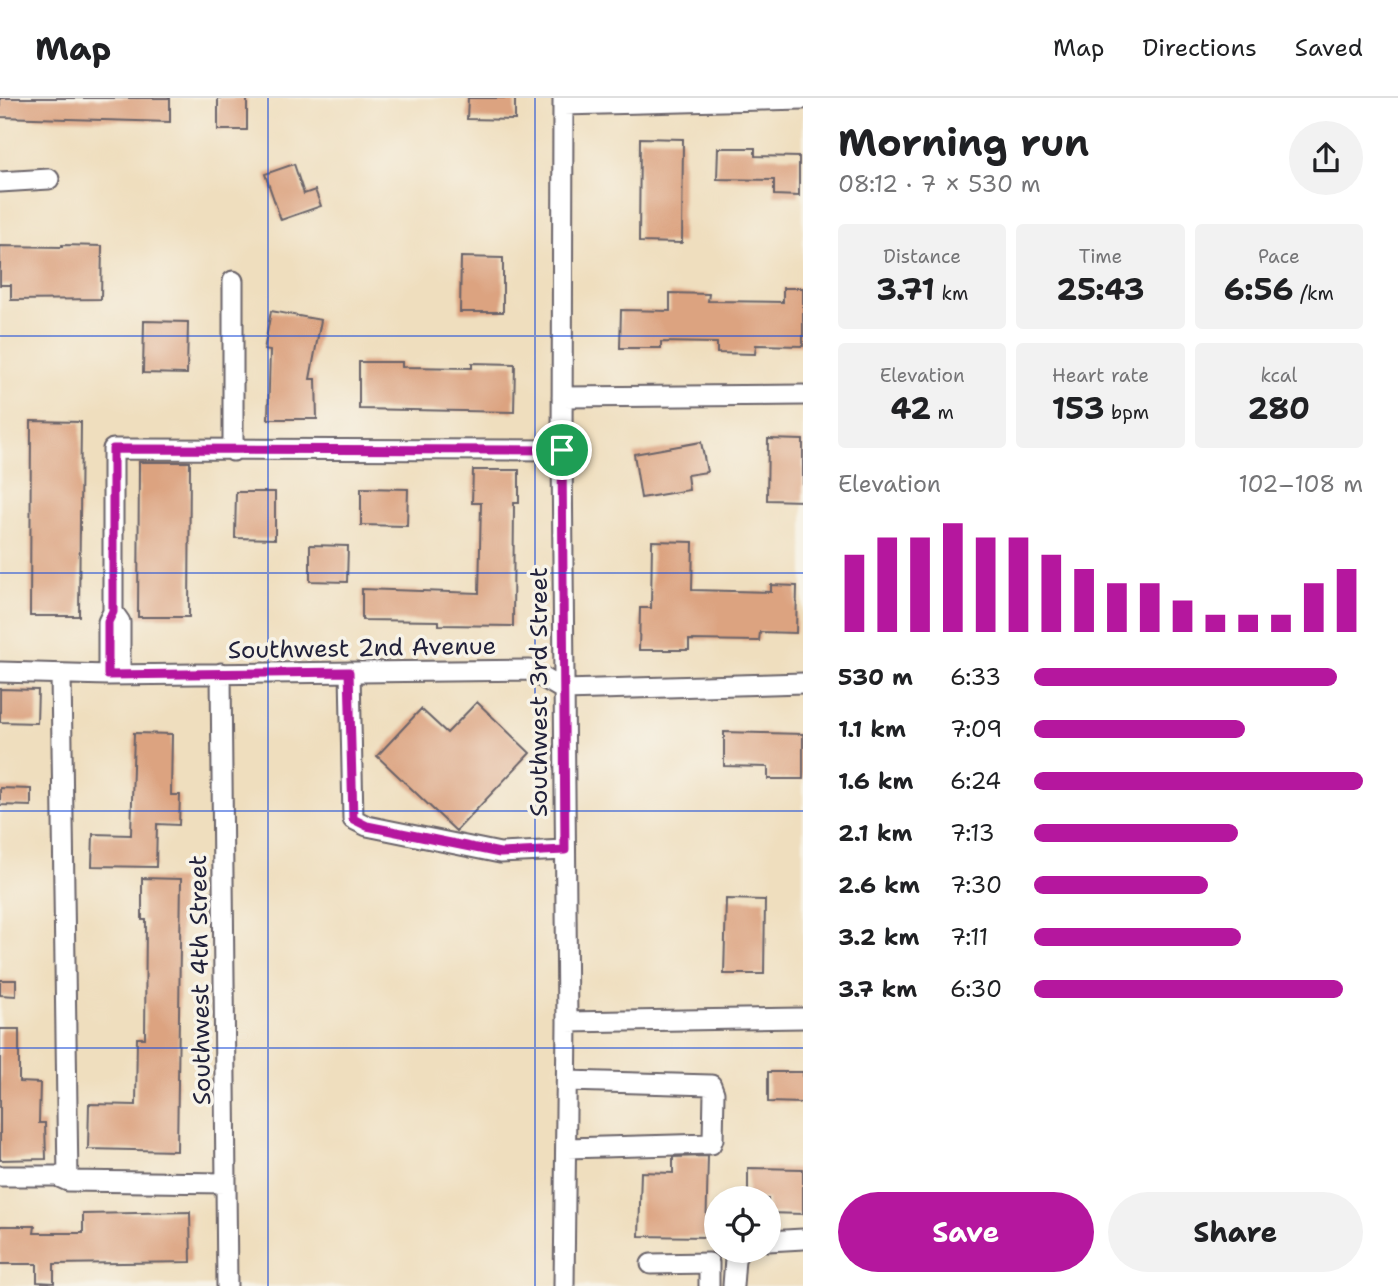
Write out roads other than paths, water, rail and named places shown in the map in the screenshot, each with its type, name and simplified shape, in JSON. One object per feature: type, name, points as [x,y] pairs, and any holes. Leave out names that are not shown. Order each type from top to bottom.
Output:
[{"type":"street","points":[[563,102],[803,99]]},
{"type":"street","name":"Southwest 3rd Street","points":[[563,102],[562,450],[567,1022],[564,1286]]},
{"type":"street","points":[[0,182],[49,179]]},
{"type":"street","points":[[233,281],[233,451]]},
{"type":"street","points":[[562,397],[803,395]]},
{"type":"street","points":[[114,675],[120,622],[113,612],[113,449],[562,450]]},
{"type":"street","name":"Southwest 2nd Avenue","points":[[0,672],[114,675],[530,670],[564,690]]},
{"type":"street","points":[[349,672],[353,819],[367,826],[500,853],[565,850]]},
{"type":"street","points":[[61,674],[68,1181]]},
{"type":"street","name":"Southwest 4th Street","points":[[221,674],[227,1286]]},
{"type":"street","points":[[564,690],[803,684]]},
{"type":"street","points":[[567,1022],[803,1018]]},
{"type":"street","points":[[566,1148],[710,1144],[713,1139],[713,1093],[710,1085],[567,1081]]},
{"type":"street","points":[[0,1176],[57,1176],[68,1181],[226,1182]]},
{"type":"street","points":[[781,1240],[803,1239]]},
{"type":"street","points":[[651,1265],[709,1263],[709,1286]]},
{"type":"street","points":[[733,1286],[735,1263]]}]
